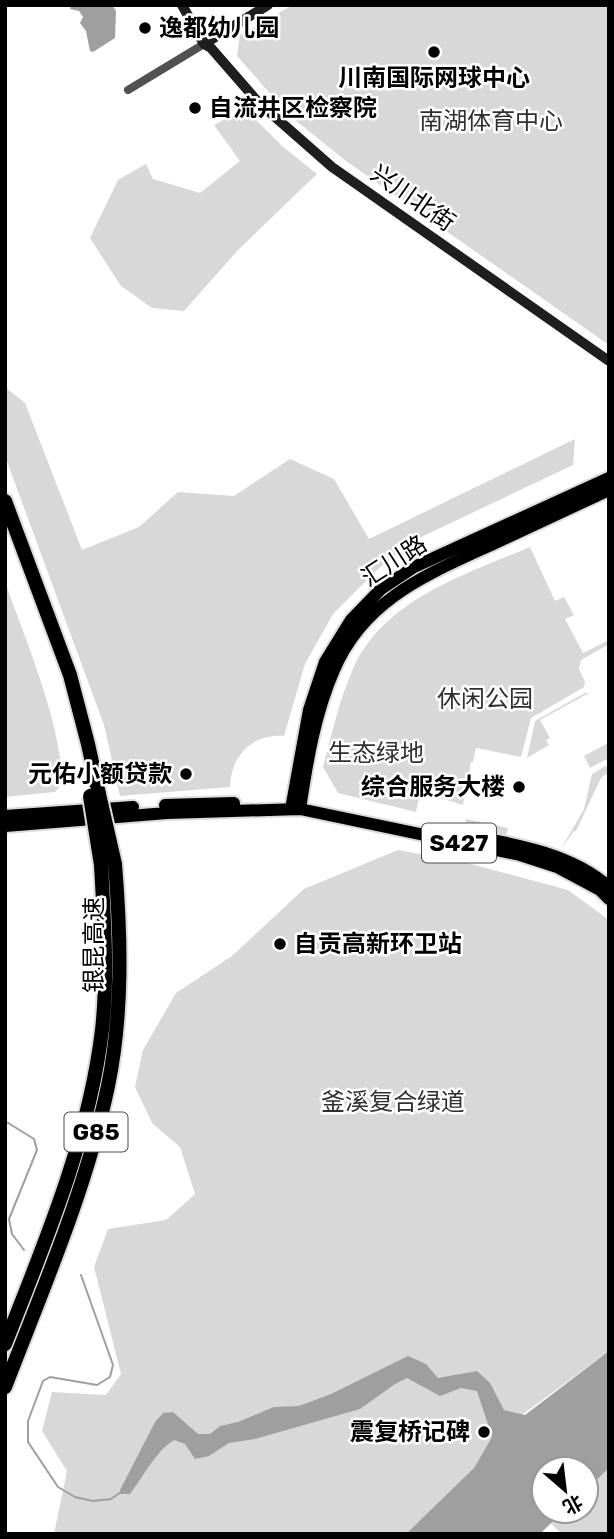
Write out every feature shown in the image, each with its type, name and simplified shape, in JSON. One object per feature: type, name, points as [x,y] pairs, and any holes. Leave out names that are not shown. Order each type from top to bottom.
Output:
[{"type":"highway","name":"银昆高速","points":[[5,501],[70,675],[88,744],[94,795]]},
{"type":"highway","name":"银昆高速","points":[[5,525],[53,655],[85,755],[108,864],[119,962],[116,1026],[108,1084],[90,1157],[5,1387]]},
{"type":"highway","name":"银昆高速","points":[[5,1344],[47,1237],[82,1133],[102,1029],[108,864]]},
{"type":"main road","name":"汇川路","points":[[296,806],[309,710],[325,662],[351,620],[381,589],[414,567],[609,478]]},
{"type":"main road","name":"汇川路","points":[[296,806],[317,715],[334,668],[360,627],[390,597],[419,578],[609,490]]},
{"type":"main road","name":"S427","points":[[5,816],[191,803],[296,806],[523,846],[562,858],[609,887]]},
{"type":"main road","name":"S427","points":[[5,826],[296,806],[520,855],[556,867],[600,890],[609,899]]},
{"type":"street","points":[[182,5],[209,44]]},
{"type":"street","points":[[190,5],[209,44]]},
{"type":"street","points":[[128,90],[209,44],[268,5]]},
{"type":"street","name":"兴川北街","points":[[209,44],[258,102],[332,167],[609,361]]},
{"type":"green space","name":"南湖体育中心","points":[[293,5],[609,5],[609,345],[346,161],[289,115],[237,56],[240,35]]},
{"type":"green space","points":[[245,109],[282,146],[317,174],[238,250],[184,311],[152,308],[121,286],[90,238],[118,180],[146,164],[153,179],[200,193],[240,161],[214,125]]},
{"type":"green space","points":[[5,387],[25,403],[82,550],[139,527],[178,492],[234,496],[290,459],[334,479],[369,539],[575,439],[573,465],[417,539],[378,569],[333,614],[305,664],[284,736],[262,739],[245,749],[234,765],[230,787],[120,796],[104,725],[5,456]]},
{"type":"green space","points":[[530,547],[555,601],[564,597],[574,615],[565,619],[583,653],[609,640],[609,644],[581,660],[579,669],[585,682],[584,687],[531,718],[521,757],[476,748],[463,805],[420,792],[416,812],[338,793],[323,767],[344,693],[353,669],[367,645],[385,624],[429,592]]},
{"type":"green space","points":[[5,582],[49,706],[63,783],[55,792],[5,797]]},
{"type":"green space","points":[[589,693],[540,720],[550,738],[546,740],[549,745],[527,758],[535,721]]},
{"type":"green space","points":[[608,743],[609,758],[590,768],[584,756]]},
{"type":"green space","points":[[609,764],[609,772],[601,778],[576,831],[561,849],[584,809],[592,774]]},
{"type":"green space","points":[[466,819],[508,828],[506,836],[465,827]]},
{"type":"green space","name":"釜溪复合绿道","points":[[398,850],[464,862],[568,890],[609,920],[609,1351],[492,1437],[475,1468],[406,1534],[54,1534],[67,1471],[42,1431],[52,1392],[106,1395],[121,1374],[94,1267],[108,1229],[166,1220],[195,1194],[180,1147],[152,1123],[135,1087],[143,1050],[176,993],[232,956],[304,889]]},
{"type":"green space","points":[[609,1468],[609,1534],[562,1534],[552,1525],[600,1525],[600,1477]]},
{"type":"shaded area","points":[[71,5],[112,5],[116,11],[115,38],[93,52],[90,51],[86,31],[80,23],[83,17],[79,11],[70,9]]},
{"type":"shaded area","points":[[609,1351],[609,1468],[600,1477],[600,1455],[530,1455],[530,1525],[549,1525],[540,1534],[406,1534],[474,1468],[492,1437],[477,1391],[461,1388],[440,1396],[407,1378],[360,1409],[255,1439],[229,1443],[209,1456],[195,1459],[185,1444],[174,1440],[156,1457],[130,1494],[120,1494],[155,1422],[163,1413],[173,1412],[198,1434],[210,1434],[220,1426],[238,1422],[274,1407],[299,1406],[331,1394],[408,1356],[426,1364],[438,1378],[477,1371],[490,1383],[504,1410],[525,1415]]},
{"type":"waterway","points":[[5,1121],[34,1139],[37,1150],[9,1219],[12,1234],[24,1250]]},
{"type":"waterway","points":[[81,1275],[113,1365],[110,1377],[97,1385],[50,1377],[43,1381],[28,1421],[28,1442],[58,1487],[75,1497],[93,1501],[111,1499],[121,1492]]},
{"type":"place","name":"逸都幼儿园","points":[[145,28]]},
{"type":"place","name":"川南国际网球中心","points":[[434,52]]},
{"type":"place","name":"自流井区检察院","points":[[195,108]]},
{"type":"place","name":"元佑小额贷款","points":[[186,774]]},
{"type":"place","name":"综合服务大楼","points":[[519,787]]},
{"type":"place","name":"自贡高新环卫站","points":[[280,944]]},
{"type":"place","name":"震复桥记碑","points":[[484,1432]]},
{"type":"park label","name":"休闲公园","points":[[485,699]]},
{"type":"park label","name":"生态绿地","points":[[376,753]]}]
